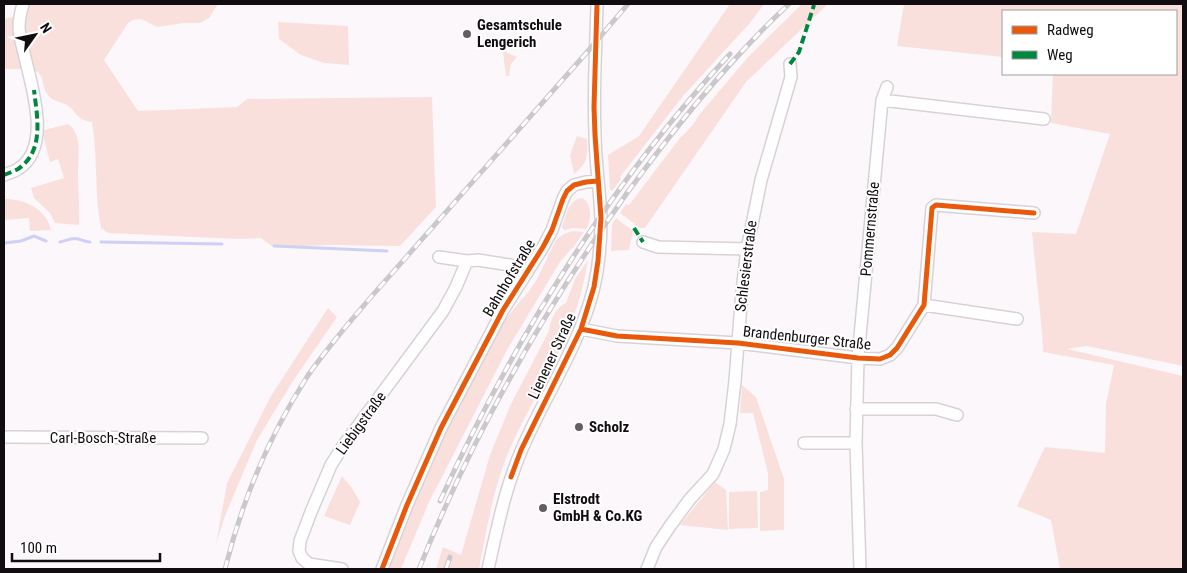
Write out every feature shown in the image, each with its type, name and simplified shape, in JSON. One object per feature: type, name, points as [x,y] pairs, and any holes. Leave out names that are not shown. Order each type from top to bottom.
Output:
[{"type":"street","points":[[4,175],[22,166],[30,157],[37,142],[34,90],[19,27],[23,4]]},
{"type":"street","points":[[597,4],[594,107],[598,181]]},
{"type":"street","name":"Schlesierstraße","points":[[647,569],[656,547],[690,499],[713,474],[724,449],[730,424],[747,249],[761,180],[791,77],[790,64]]},
{"type":"street","name":"Pommernstraße","points":[[860,569],[856,443],[858,358],[882,100],[887,87]]},
{"type":"street","points":[[882,100],[1044,120]]},
{"type":"street","name":"Bahnhofstraße","points":[[382,569],[407,504],[440,428],[503,310],[549,236],[567,191],[574,185],[598,181]]},
{"type":"street","name":"Lienener Straße","points":[[488,569],[506,492],[521,450],[581,328],[594,287],[601,218],[598,181]]},
{"type":"street","name":"Brandenburger Straße","points":[[581,328],[617,336],[738,343],[858,358],[880,358],[890,355],[897,348],[924,305],[932,208],[936,205],[1034,213]]},
{"type":"street","points":[[643,242],[658,247],[747,249]]},
{"type":"street","points":[[438,257],[510,264],[527,273]]},
{"type":"street","name":"Liebigstraße","points":[[342,569],[309,564],[298,551],[311,512],[331,465],[442,310],[456,286],[467,261]]},
{"type":"street","points":[[924,305],[1017,319]]},
{"type":"street","points":[[856,409],[936,410],[957,415]]},
{"type":"street","name":"Carl-Bosch-Straße","points":[[4,437],[202,438]]},
{"type":"street","points":[[804,443],[856,443]]},
{"type":"shaded area","points":[[26,4],[218,4],[209,18],[200,23],[157,27],[141,19],[128,23],[104,60],[138,111],[237,107],[247,99],[432,97],[436,207],[400,246],[331,245],[273,247],[261,238],[239,239],[108,233],[101,228],[99,215],[92,122],[83,120],[67,105],[49,97],[41,76],[32,70],[23,25]]},
{"type":"shaded area","points":[[730,4],[764,4],[750,23],[683,96],[620,177],[621,179],[612,191],[610,189],[608,155],[639,136]]},
{"type":"shaded area","points":[[802,4],[828,4],[746,82],[645,228],[640,228],[620,213],[626,204],[629,205],[680,138],[749,56]]},
{"type":"shaded area","points":[[904,4],[1183,4],[1183,366],[1087,346],[1067,349],[1183,376],[1183,569],[1060,569],[1051,520],[1017,506],[1045,447],[1105,453],[1106,404],[1114,365],[1043,352],[1032,232],[1076,234],[1110,134],[1051,123],[1053,75],[1177,75],[1177,10],[1002,10],[1002,57],[897,46]]},
{"type":"shaded area","points":[[17,16],[22,69],[4,69],[4,19]]},
{"type":"shaded area","points":[[278,22],[348,26],[349,65],[324,63],[301,55],[279,39]]},
{"type":"shaded area","points":[[503,51],[517,57],[511,64],[509,76],[506,76]]},
{"type":"shaded area","points":[[68,124],[75,131],[78,146],[79,225],[55,223],[50,213],[34,198],[31,188],[64,178],[58,159],[50,162],[42,131]]},
{"type":"shaded area","points":[[577,136],[587,139],[587,155],[585,163],[574,174],[570,155]]},
{"type":"shaded area","points":[[582,198],[588,204],[590,212],[588,226],[586,229],[563,229],[566,214],[571,205],[577,199]]},
{"type":"shaded area","points":[[4,199],[12,199],[33,206],[44,216],[51,230],[30,231],[29,218],[4,220]]},
{"type":"shaded area","points":[[616,218],[633,231],[629,250],[611,251],[612,224]]},
{"type":"shaded area","points":[[573,231],[584,232],[560,262],[507,350],[429,502],[401,569],[386,569],[410,508],[445,431],[499,328],[537,279],[556,240],[564,234]]},
{"type":"shaded area","points":[[588,260],[580,297],[563,344],[520,427],[500,474],[479,569],[436,569],[443,547],[461,555],[490,455],[510,406],[549,331],[554,315],[559,307],[566,303],[575,279]]},
{"type":"shaded area","points":[[328,308],[337,317],[293,381],[257,440],[225,516],[216,544],[227,483],[271,396]]},
{"type":"shaded area","points":[[742,385],[756,397],[784,479],[784,530],[760,531],[760,492],[768,490],[768,473],[753,413],[740,413]]},
{"type":"shaded area","points":[[342,476],[360,502],[350,525],[324,516]]},
{"type":"shaded area","points":[[715,482],[726,490],[728,530],[680,525]]},
{"type":"shaded area","points":[[757,491],[758,528],[729,529],[729,492]]},
{"type":"waterway","points":[[4,243],[21,241],[34,236],[46,241]]},
{"type":"waterway","points":[[60,242],[74,238],[90,242]]},
{"type":"waterway","points":[[101,242],[222,244]]},
{"type":"waterway","points":[[274,246],[387,251]]},
{"type":"railway","points":[[225,569],[248,494],[258,470],[293,399],[314,367],[371,297],[628,4]]},
{"type":"railway","points":[[419,569],[440,519],[486,422],[539,328],[596,237],[684,119],[724,71],[789,4]]},
{"type":"railway","points":[[440,501],[468,441],[499,382],[567,266],[644,156],[730,54]]},
{"type":"railway","points":[[446,569],[450,557]]},
{"type":"marked path","points":[[790,64],[799,52],[814,5]]},
{"type":"marked path","points":[[4,175],[18,169],[27,162],[36,143],[37,111],[34,90]]},
{"type":"marked path","points":[[634,228],[643,242]]},
{"type":"cycle path","points":[[511,477],[521,450],[581,329],[594,287],[601,218],[594,107],[597,4]]},
{"type":"cycle path","points":[[382,569],[407,505],[441,428],[503,310],[543,247],[552,230],[567,191],[574,185],[598,181]]},
{"type":"cycle path","points":[[581,329],[617,336],[738,343],[880,359],[890,355],[897,348],[924,305],[932,208],[936,205],[1034,213]]},
{"type":"place","name":"Gesamtschule Lengerich","points":[[467,34]]},
{"type":"place","name":"Scholz","points":[[579,427]]},
{"type":"place","name":"Elstrodt GmbH & Co.KG","points":[[543,508]]}]
